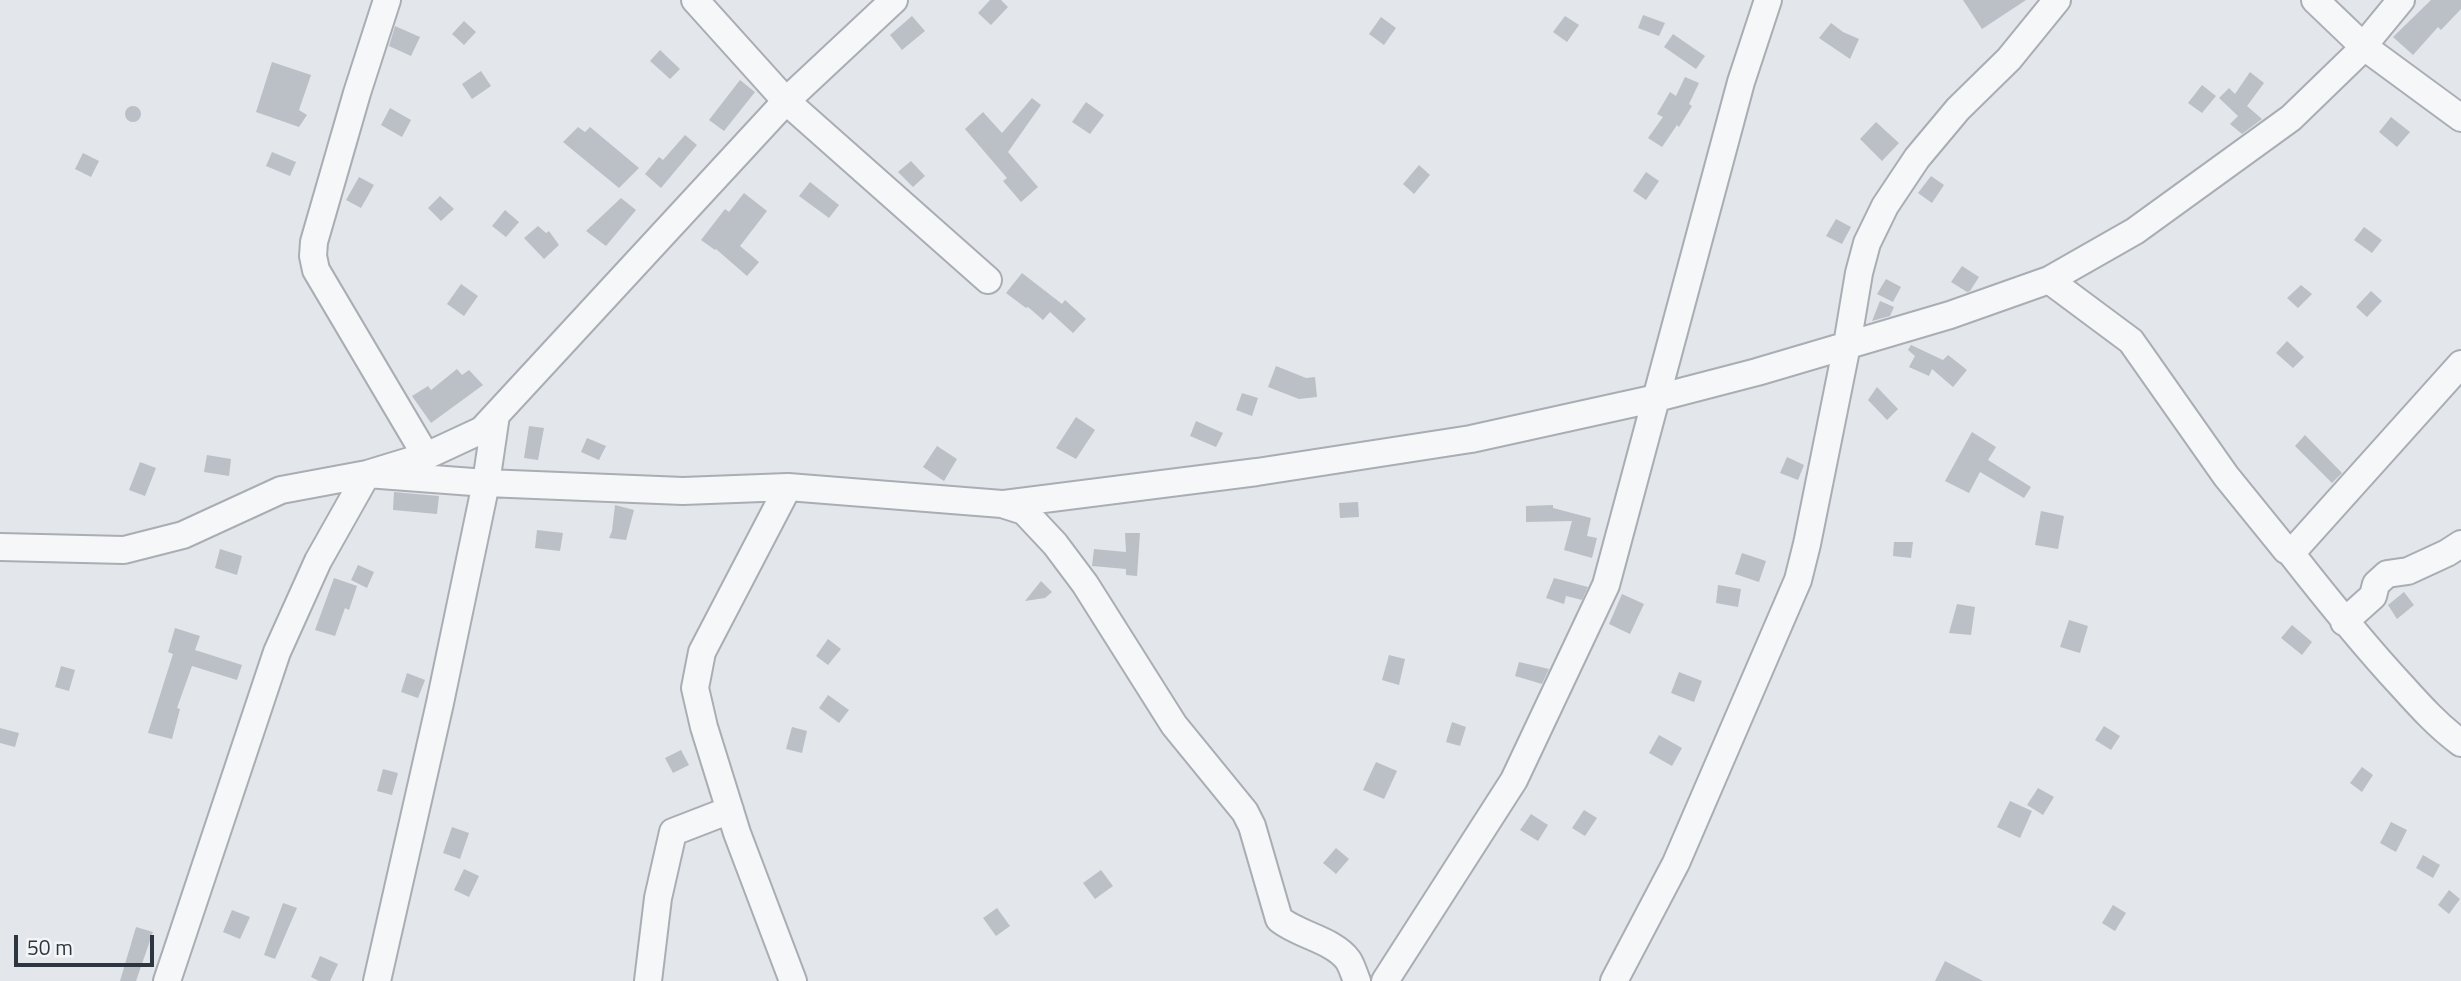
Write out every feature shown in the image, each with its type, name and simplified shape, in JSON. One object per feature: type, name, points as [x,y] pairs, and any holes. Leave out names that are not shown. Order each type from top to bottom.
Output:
[{"type":"street","points":[[387,0],[357,93],[314,242],[313,256],[316,270],[426,456]]},
{"type":"street","points":[[695,0],[786,101],[988,280]]},
{"type":"street","points":[[0,547],[124,550],[183,535],[281,490],[368,474],[426,456],[482,430],[786,101],[894,0]]},
{"type":"street","points":[[1385,981],[1514,780],[1612,568],[1741,82],[1768,0]]},
{"type":"street","points":[[1614,981],[1676,863],[1798,580],[1847,345],[1858,273],[1867,243],[1885,206],[1925,148],[1958,109],[2009,59],[2057,0]]},
{"type":"street","points":[[2315,0],[2363,46],[2461,118]]},
{"type":"street","points":[[368,474],[486,484],[683,491],[788,487],[1002,504],[1257,472],[1471,439],[1657,398],[1950,315],[2049,280],[2135,231],[2291,118],[2363,46],[2400,0]]},
{"type":"street","points":[[2049,280],[2131,341],[2225,476],[2286,551],[2290,552],[2344,622],[2429,715],[2461,743]]},
{"type":"street","points":[[2290,552],[2461,364]]},
{"type":"street","points":[[377,981],[486,484],[496,415]]},
{"type":"street","points":[[167,981],[276,652],[318,561],[368,474]]},
{"type":"street","points":[[788,487],[702,652],[695,688],[704,727],[730,810],[793,981]]},
{"type":"street","points":[[1002,504],[1024,511],[1055,544],[1085,584],[1174,725],[1245,812],[1252,826],[1279,919],[1290,928],[1337,949],[1348,960],[1357,981]]},
{"type":"street","points":[[2344,622],[2373,596],[2376,584],[2387,574],[2408,571],[2461,544]]},
{"type":"street","points":[[648,981],[657,898],[673,832],[730,810]]},
{"type":"building","points":[[990,0],[1001,0],[1008,7],[991,25],[978,13]]},
{"type":"building","points":[[1963,0],[2026,0],[1982,29]]},
{"type":"building","points":[[2431,0],[2461,0],[2461,9],[2441,30],[2438,27],[2413,55],[2393,37]]},
{"type":"building","points":[[1643,15],[1665,23],[1659,36],[1638,28]]},
{"type":"building","points":[[912,16],[925,31],[902,50],[890,35]]},
{"type":"building","points":[[1565,16],[1579,25],[1567,42],[1553,32]]},
{"type":"building","points":[[1381,17],[1396,28],[1384,45],[1369,34]]},
{"type":"building","points":[[464,21],[476,32],[464,45],[452,34]]},
{"type":"building","points":[[1831,23],[1859,39],[1850,59],[1819,38]]},
{"type":"building","points":[[395,26],[420,37],[411,56],[389,46]]},
{"type":"building","points":[[1673,34],[1705,56],[1696,69],[1664,47]]},
{"type":"building","points":[[660,50],[680,69],[670,79],[650,61]]},
{"type":"building","points":[[272,62],[311,75],[299,110],[307,115],[299,127],[256,112]]},
{"type":"building","points":[[481,71],[491,86],[472,99],[462,84]]},
{"type":"building","points":[[2250,72],[2264,83],[2247,106],[2262,119],[2242,134],[2230,124],[2238,116],[2219,98],[2229,88],[2235,94]]},
{"type":"building","points":[[1685,77],[1699,83],[1689,104],[1692,106],[1662,147],[1648,138],[1663,117],[1657,114],[1670,92],[1676,96]]},
{"type":"building","points":[[740,80],[755,92],[724,131],[709,120]]},
{"type":"building","points":[[2202,85],[2216,96],[2202,113],[2188,103]]},
{"type":"building","points":[[1032,98],[1041,105],[1008,152],[1038,187],[1021,202],[1003,181],[1007,178],[965,129],[983,112],[1002,133]]},
{"type":"building","points":[[1086,102],[1104,115],[1090,134],[1072,122]]},
{"type":"building","points":[[133,106],[139,108],[139,120],[133,122],[127,120],[125,114],[127,108]]},
{"type":"building","points":[[390,108],[411,120],[402,137],[381,125]]},
{"type":"building","points":[[2391,117],[2410,132],[2397,147],[2379,132]]},
{"type":"building","points":[[1876,122],[1899,143],[1882,161],[1860,139]]},
{"type":"building","points":[[578,127],[585,132],[590,127],[639,168],[619,188],[563,142]]},
{"type":"building","points":[[685,135],[697,145],[661,188],[645,174],[659,157],[663,160]]},
{"type":"building","points":[[272,152],[296,162],[290,176],[266,166]]},
{"type":"building","points":[[83,153],[99,161],[91,177],[75,169]]},
{"type":"building","points":[[911,161],[925,176],[913,187],[898,172]]},
{"type":"building","points":[[1419,165],[1430,175],[1414,194],[1403,184]]},
{"type":"building","points":[[1646,172],[1659,181],[1646,200],[1633,191]]},
{"type":"building","points":[[1931,176],[1944,185],[1932,203],[1918,193]]},
{"type":"building","points":[[359,177],[374,185],[361,208],[346,200]]},
{"type":"building","points":[[810,182],[839,205],[829,218],[799,196]]},
{"type":"building","points":[[744,193],[767,211],[740,246],[759,262],[747,276],[716,249],[701,240],[725,209],[729,212]]},
{"type":"building","points":[[440,196],[454,209],[441,221],[428,208]]},
{"type":"building","points":[[621,198],[636,210],[606,246],[586,231]]},
{"type":"building","points":[[505,210],[519,222],[506,237],[492,226]]},
{"type":"building","points":[[1836,219],[1851,227],[1842,244],[1826,236]]},
{"type":"building","points":[[538,226],[546,233],[549,231],[559,245],[544,259],[524,238]]},
{"type":"building","points":[[2364,227],[2382,240],[2372,253],[2354,240]]},
{"type":"building","points":[[1962,266],[1979,277],[1967,292],[1951,282]]},
{"type":"building","points":[[1022,273],[1062,304],[1065,300],[1086,319],[1073,333],[1050,312],[1043,320],[1026,308],[1006,293]]},
{"type":"building","points":[[1886,279],[1901,287],[1893,302],[1877,294]]},
{"type":"building","points":[[461,284],[478,296],[464,316],[447,304]]},
{"type":"building","points":[[2301,285],[2312,294],[2298,308],[2287,298]]},
{"type":"building","points":[[2371,291],[2382,301],[2367,317],[2356,307]]},
{"type":"building","points":[[1880,301],[1894,307],[1890,316],[1872,321]]},
{"type":"building","points":[[2287,341],[2304,357],[2293,368],[2276,353]]},
{"type":"building","points":[[1911,345],[1943,360],[1948,355],[1967,370],[1953,387],[1932,369],[1929,376],[1909,367],[1915,356],[1908,350]]},
{"type":"building","points":[[1276,366],[1306,378],[1315,377],[1317,397],[1299,399],[1268,387]]},
{"type":"building","points":[[457,369],[462,375],[469,370],[483,385],[431,423],[412,396],[428,386],[431,390]]},
{"type":"building","points":[[1877,387],[1898,409],[1887,420],[1868,400]]},
{"type":"building","points":[[1242,393],[1258,398],[1252,416],[1236,410]]},
{"type":"building","points":[[1076,417],[1095,430],[1076,459],[1056,448]]},
{"type":"building","points":[[1196,421],[1223,433],[1216,447],[1190,436]]},
{"type":"building","points":[[529,426],[544,428],[538,460],[524,458]]},
{"type":"building","points":[[1972,432],[1996,447],[1988,460],[2031,487],[2024,498],[1980,472],[1969,493],[1945,481]]},
{"type":"building","points":[[2305,435],[2342,473],[2332,483],[2295,446]]},
{"type":"building","points":[[587,438],[606,446],[599,460],[581,452]]},
{"type":"building","points":[[937,446],[957,459],[944,481],[923,467]]},
{"type":"building","points":[[207,455],[231,459],[229,476],[204,472]]},
{"type":"building","points":[[1787,457],[1804,465],[1798,480],[1780,473]]},
{"type":"building","points":[[140,462],[156,468],[145,496],[129,490]]},
{"type":"building","points":[[394,492],[439,496],[437,514],[393,510]]},
{"type":"building","points":[[1358,502],[1359,517],[1340,518],[1339,503]]},
{"type":"building","points":[[615,505],[634,510],[626,540],[609,538]]},
{"type":"building","points":[[1553,505],[1553,508],[1591,518],[1587,536],[1597,538],[1592,558],[1564,550],[1572,521],[1526,522],[1526,506]]},
{"type":"building","points":[[2041,511],[2064,516],[2058,549],[2035,545]]},
{"type":"building","points":[[537,530],[563,533],[560,551],[535,548]]},
{"type":"building","points":[[1125,533],[1140,533],[1137,576],[1126,575],[1126,569],[1092,566],[1094,549],[1126,552]]},
{"type":"building","points":[[1894,542],[1913,542],[1911,558],[1893,556]]},
{"type":"building","points":[[220,549],[242,556],[237,575],[215,568]]},
{"type":"building","points":[[1742,553],[1766,561],[1759,582],[1735,574]]},
{"type":"building","points":[[358,565],[374,572],[367,588],[351,580]]},
{"type":"building","points":[[334,578],[357,586],[349,610],[345,608],[335,636],[315,630]]},
{"type":"building","points":[[1554,578],[1588,587],[1582,600],[1566,596],[1564,604],[1546,598]]},
{"type":"building","points":[[1041,581],[1052,592],[1045,598],[1025,601]]},
{"type":"building","points":[[1718,585],[1741,589],[1738,607],[1716,603]]},
{"type":"building","points":[[2404,592],[2414,605],[2397,619],[2388,605]]},
{"type":"building","points":[[1622,594],[1644,604],[1630,634],[1609,624]]},
{"type":"building","points":[[1957,604],[1975,607],[1971,635],[1949,633]]},
{"type":"building","points":[[2069,620],[2088,626],[2080,653],[2060,647]]},
{"type":"building","points":[[2292,625],[2312,642],[2302,655],[2281,638]]},
{"type":"building","points":[[175,628],[200,636],[195,650],[242,665],[237,680],[192,666],[177,708],[180,709],[172,739],[148,733],[173,654],[168,652]]},
{"type":"building","points":[[828,639],[841,649],[828,665],[816,656]]},
{"type":"building","points":[[1389,655],[1405,659],[1399,685],[1382,680]]},
{"type":"building","points":[[1519,662],[1549,669],[1542,684],[1515,676]]},
{"type":"building","points":[[61,666],[75,670],[69,691],[55,687]]},
{"type":"building","points":[[1679,672],[1702,681],[1694,702],[1671,693]]},
{"type":"building","points":[[407,673],[425,680],[418,698],[401,692]]},
{"type":"building","points":[[828,695],[849,710],[839,723],[819,708]]},
{"type":"building","points":[[1452,722],[1466,727],[1460,746],[1446,742]]},
{"type":"building","points":[[2104,726],[2120,736],[2111,750],[2095,740]]},
{"type":"building","points":[[792,727],[807,731],[802,753],[786,749]]},
{"type":"building","points":[[0,728],[19,733],[15,747],[0,743]]},
{"type":"building","points":[[1659,735],[1682,748],[1672,766],[1649,753]]},
{"type":"building","points":[[681,750],[689,765],[673,773],[665,758]]},
{"type":"building","points":[[1376,762],[1397,771],[1384,799],[1363,790]]},
{"type":"building","points":[[2362,767],[2373,775],[2362,792],[2350,783]]},
{"type":"building","points":[[383,769],[398,773],[392,795],[377,791]]},
{"type":"building","points":[[2038,788],[2054,797],[2043,815],[2027,805]]},
{"type":"building","points":[[2010,801],[2032,811],[2020,838],[1997,827]]},
{"type":"building","points":[[1584,810],[1597,818],[1585,836],[1572,828]]},
{"type":"building","points":[[1531,814],[1548,825],[1538,841],[1520,830]]},
{"type":"building","points":[[2391,822],[2407,830],[2396,852],[2380,843]]},
{"type":"building","points":[[452,827],[469,833],[460,859],[443,853]]},
{"type":"building","points":[[1336,848],[1349,859],[1336,874],[1323,863]]},
{"type":"building","points":[[2423,855],[2440,865],[2433,878],[2416,868]]},
{"type":"building","points":[[464,869],[479,876],[469,897],[454,890]]},
{"type":"building","points":[[1101,870],[1113,886],[1095,899],[1083,883]]},
{"type":"building","points":[[2449,890],[2460,899],[2449,914],[2438,905]]},
{"type":"building","points":[[283,903],[297,908],[275,959],[264,955]]},
{"type":"building","points":[[2113,905],[2126,913],[2115,931],[2102,923]]},
{"type":"building","points":[[997,908],[1010,926],[996,936],[983,918]]},
{"type":"building","points":[[232,910],[250,917],[240,939],[223,932]]},
{"type":"building","points":[[136,927],[153,932],[136,981],[120,981]]},
{"type":"building","points":[[320,956],[338,964],[330,981],[319,981],[311,977]]},
{"type":"building","points":[[1945,961],[1983,981],[1935,981]]}]
